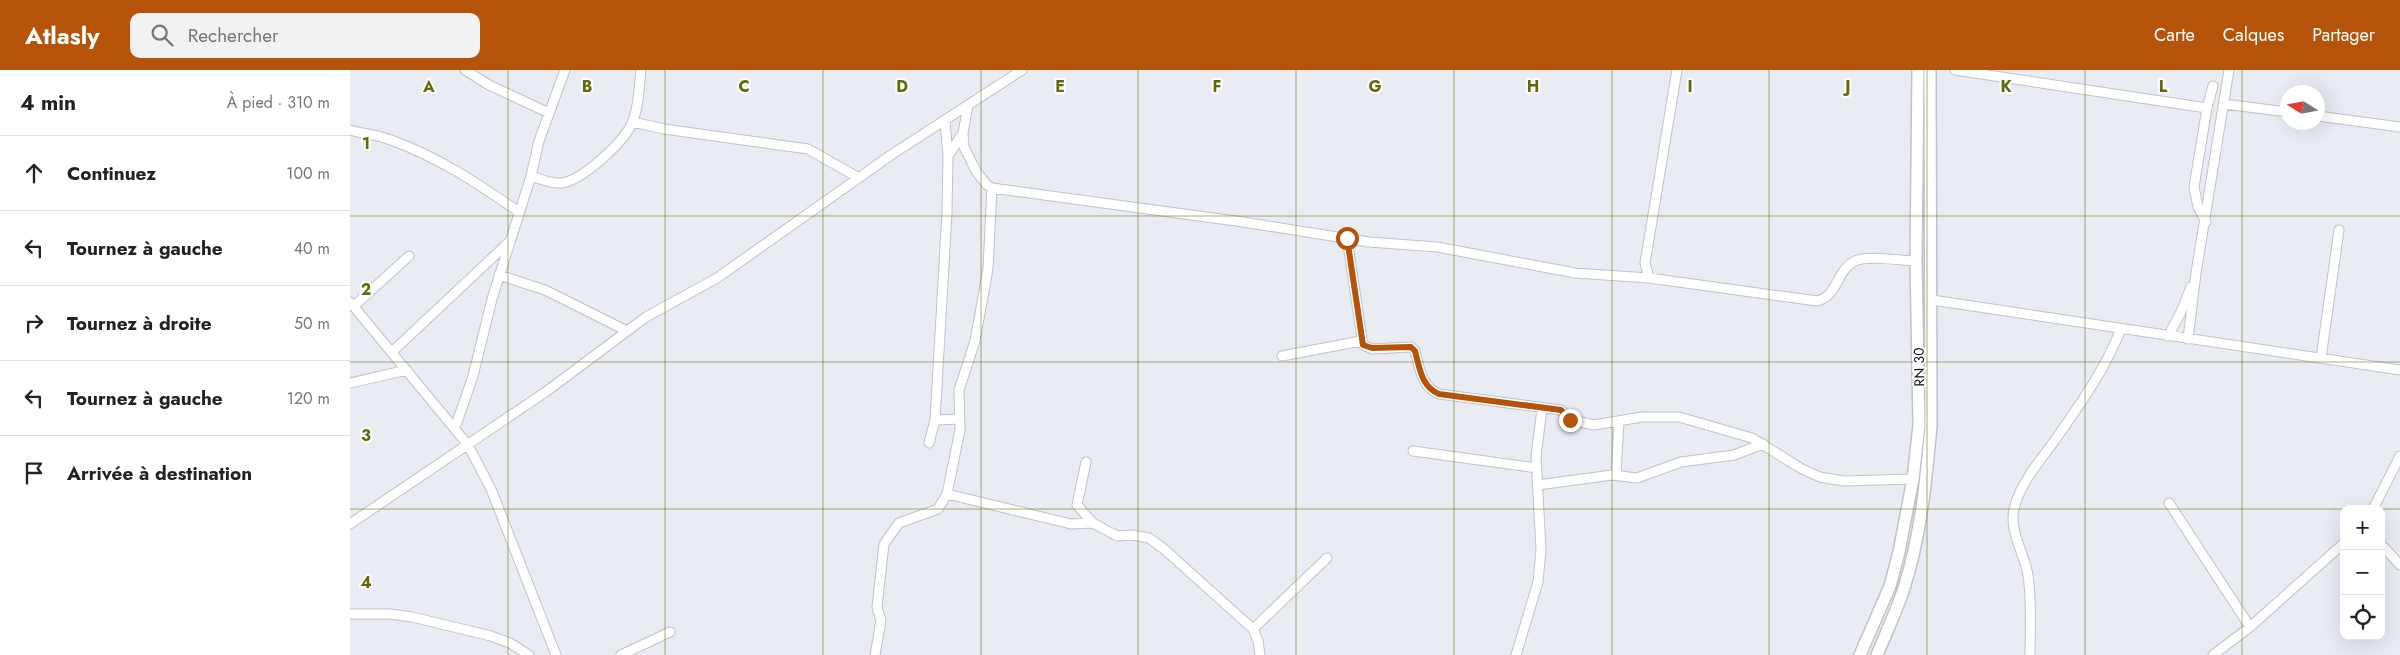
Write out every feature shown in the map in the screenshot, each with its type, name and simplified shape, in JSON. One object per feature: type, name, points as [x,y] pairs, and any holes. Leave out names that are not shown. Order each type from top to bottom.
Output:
[{"type":"main road","name":"RN 30","points":[[1860,655],[1890,586],[1913,479],[1919,425],[1916,261],[1918,70]]},
{"type":"main road","name":"RN 30","points":[[1877,655],[1904,589],[1919,531],[1931,426],[1930,70]]},
{"type":"street","points":[[464,70],[489,85],[549,113]]},
{"type":"street","points":[[455,428],[473,376],[499,275],[531,176],[539,141],[565,70]]},
{"type":"street","points":[[531,176],[557,184],[573,180],[610,151],[633,122],[641,70]]},
{"type":"street","points":[[350,524],[547,390],[627,331],[674,300],[717,278],[859,178],[1022,70]]},
{"type":"street","points":[[1649,278],[1645,262],[1677,70]]},
{"type":"street","points":[[1954,70],[2207,108]]},
{"type":"street","points":[[2188,339],[2196,273],[2206,222],[2229,70]]},
{"type":"street","points":[[2206,222],[2198,207],[2194,187],[2207,108],[2213,86]]},
{"type":"street","points":[[2224,104],[2280,111]]},
{"type":"street","points":[[968,106],[963,133],[967,157],[986,184],[992,188],[1347,238],[1437,247],[1575,273],[1649,278],[1817,301],[1828,297],[1846,269],[1853,262],[1866,259],[1916,261]]},
{"type":"street","points":[[2325,117],[2400,127]]},
{"type":"street","points":[[929,443],[936,420],[947,213],[948,156],[945,121]]},
{"type":"street","points":[[633,122],[664,129],[808,149],[859,178]]},
{"type":"street","points":[[350,130],[390,140],[433,158],[469,176],[519,212]]},
{"type":"street","points":[[948,156],[963,133]]},
{"type":"street","points":[[875,655],[881,621],[877,608],[884,544],[894,528],[899,524],[938,509],[947,494],[960,430],[959,390],[975,341],[988,269],[992,188]]},
{"type":"street","points":[[2320,358],[2340,230]]},
{"type":"street","points":[[1347,238],[1361,341],[1366,347],[1372,348],[1411,347],[1415,351],[1425,385],[1430,390],[1439,394],[1561,410],[1570,420],[1591,424],[1642,417],[1679,417],[1724,429],[1763,444],[1802,469],[1820,476],[1844,481],[1913,479]]},
{"type":"street","points":[[392,352],[510,241]]},
{"type":"street","points":[[408,256],[352,304],[468,445],[491,489],[556,655]]},
{"type":"street","points":[[2168,336],[2181,312],[2196,273]]},
{"type":"street","points":[[499,275],[546,290],[627,331]]},
{"type":"street","points":[[1932,300],[2400,370]]},
{"type":"street","points":[[2030,655],[2030,595],[2027,572],[2014,529],[2014,509],[2019,494],[2032,473],[2108,361],[2121,329]]},
{"type":"street","points":[[1282,356],[1361,341]]},
{"type":"street","points":[[350,383],[407,370]]},
{"type":"street","points":[[1516,655],[1538,582],[1540,550],[1537,468],[1542,409]]},
{"type":"street","points":[[936,420],[960,419]]},
{"type":"street","points":[[1616,475],[1619,421]]},
{"type":"street","points":[[1538,485],[1616,475],[1632,478],[1643,476],[1681,462],[1734,455],[1763,444]]},
{"type":"street","points":[[1413,451],[1537,468]]},
{"type":"street","points":[[2375,505],[2400,456]]},
{"type":"street","points":[[1086,462],[1078,505],[1093,523],[1117,536],[1132,535],[1149,538],[1157,543],[1253,629],[1258,641],[1260,655]]},
{"type":"street","points":[[947,494],[1071,524],[1093,523]]},
{"type":"street","points":[[2169,502],[2250,627]]},
{"type":"street","points":[[2214,655],[2250,627],[2340,547]]},
{"type":"street","points":[[2385,548],[2400,565]]},
{"type":"street","points":[[1253,629],[1327,558]]},
{"type":"street","points":[[350,614],[390,614],[420,619],[491,636],[510,643],[528,655]]},
{"type":"street","points":[[620,655],[670,632]]},
{"type":"route","points":[[1347,238],[1363,345],[1372,348],[1411,347],[1415,351],[1425,385],[1430,390],[1439,394],[1561,410],[1570,420]]}]
